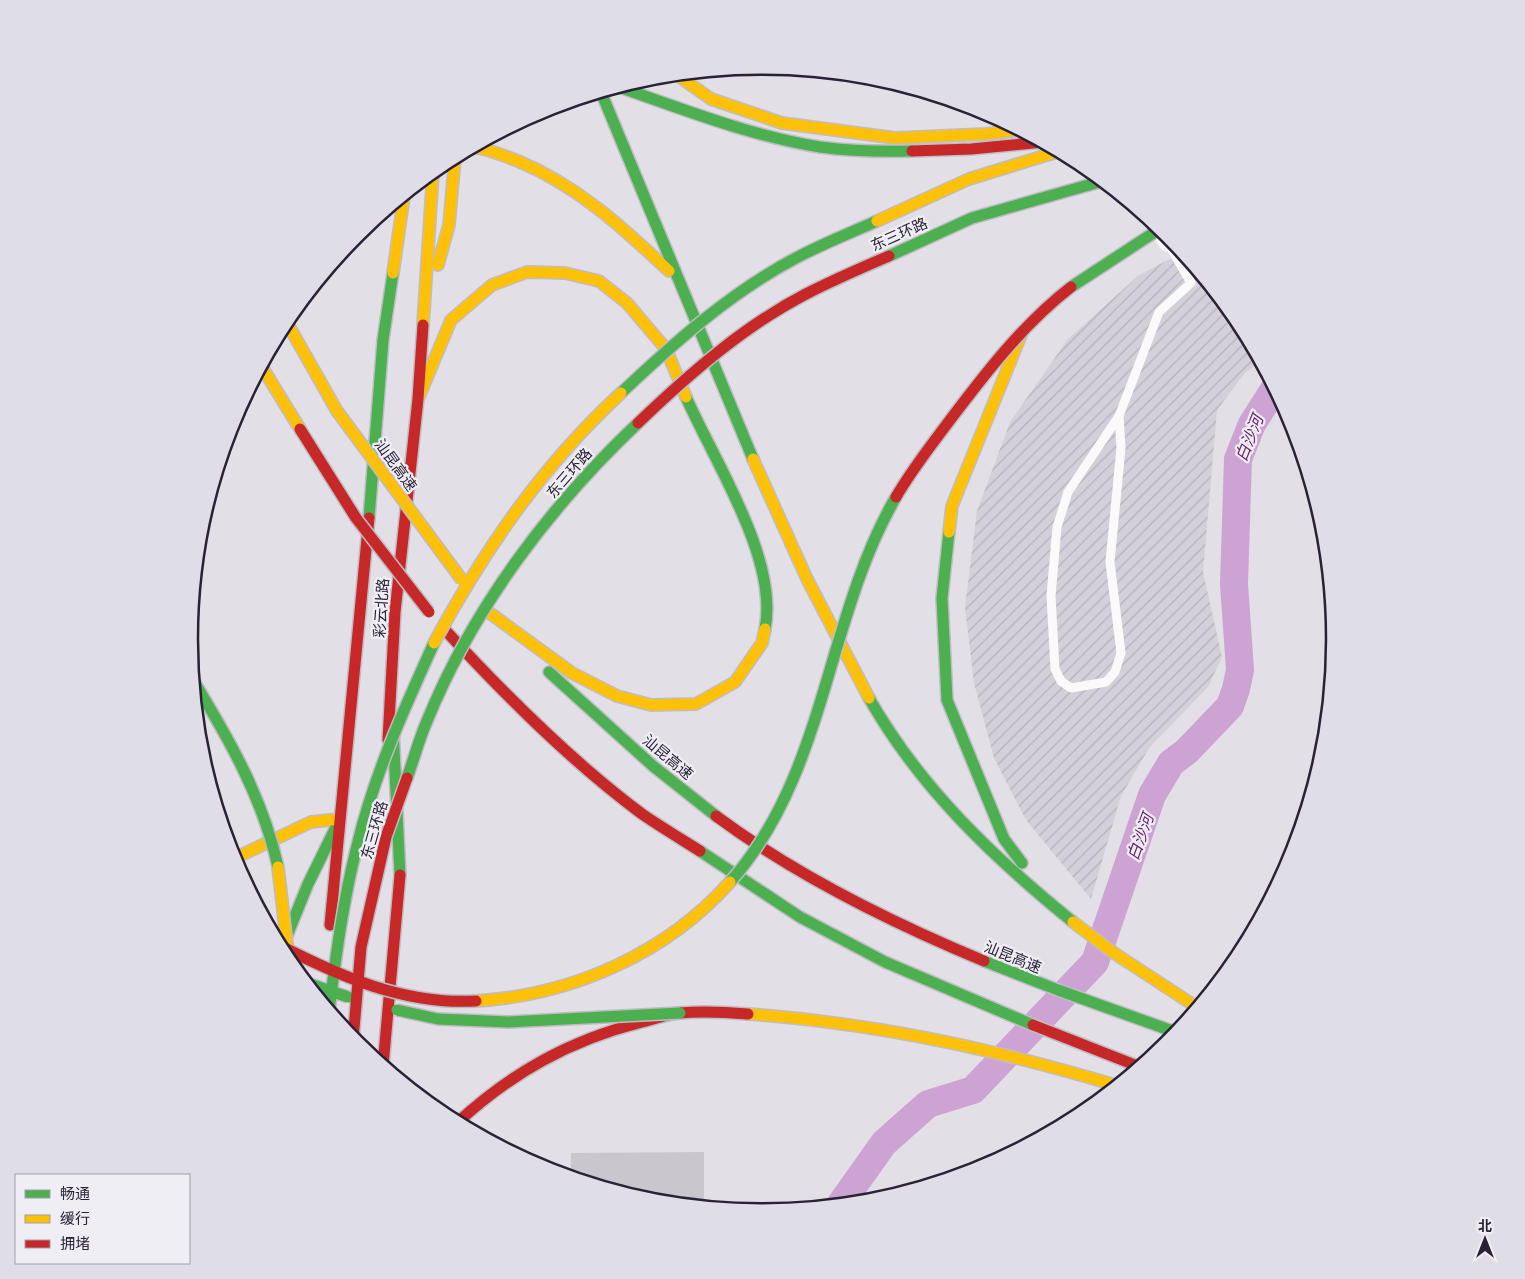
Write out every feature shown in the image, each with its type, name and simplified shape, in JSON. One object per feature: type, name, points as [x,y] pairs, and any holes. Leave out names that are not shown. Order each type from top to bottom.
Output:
[{"type":"main road","points":[[685,81],[711,98],[782,123],[895,138],[1008,131]]},
{"type":"main road","points":[[630,91],[785,139],[848,150],[972,150],[1031,143]]},
{"type":"main road","points":[[603,98],[676,277],[790,547],[855,678],[897,743],[945,803],[1016,874],[1056,908],[1142,971],[1193,1004]]},
{"type":"main road","points":[[484,149],[527,164],[567,185],[596,206],[676,277]]},
{"type":"main road","name":"东三环路","points":[[330,1002],[340,922],[357,844],[376,778],[398,721],[434,643],[466,585],[520,504],[582,429],[660,356],[720,306],[796,258],[969,179],[1051,155]]},
{"type":"main road","points":[[423,322],[449,225],[454,167]]},
{"type":"main road","name":"彩云北路","points":[[361,1036],[368,915],[391,709],[395,612],[418,399],[432,182]]},
{"type":"main road","name":"东三环路","points":[[354,1029],[361,947],[386,837],[427,721],[453,665],[484,610],[539,532],[599,460],[674,389],[732,341],[805,294],[972,218],[1094,183]]},
{"type":"main road","name":"彩云北路","points":[[323,993],[364,576],[383,340],[403,205]]},
{"type":"main road","points":[[292,952],[340,977],[411,996],[458,1001],[511,998],[572,984],[611,968],[662,942],[698,914],[754,855],[789,790],[843,625],[888,512],[922,458],[981,378],[1052,302],[1089,273],[1162,240]]},
{"type":"main road","points":[[383,258],[383,340]]},
{"type":"main road","points":[[418,399],[451,320],[492,285],[528,272],[565,273],[599,281],[627,303],[666,349],[692,410],[754,540],[766,584],[768,614],[762,643],[735,682],[696,704],[651,705],[617,696],[572,673],[488,611]]},
{"type":"main road","name":"汕昆高速","points":[[291,330],[337,411],[462,580],[498,624],[592,712],[674,783],[764,850],[829,887],[910,928],[1005,971],[1170,1030]]},
{"type":"main road","points":[[1021,335],[952,506],[942,598],[947,700],[1004,839],[1056,908]]},
{"type":"main road","points":[[266,372],[356,518],[429,612],[482,670],[573,757],[643,814],[800,917],[885,962],[978,1003],[1134,1065]]},
{"type":"main road","points":[[201,693],[225,733],[264,815],[277,861],[286,918],[288,945]]},
{"type":"main road","points":[[385,1059],[400,874],[398,786],[391,709]]},
{"type":"main road","points":[[241,855],[312,822],[340,819]]},
{"type":"main road","points":[[285,940],[308,884],[340,819]]},
{"type":"main road","points":[[318,986],[373,1004],[438,1019],[508,1022],[680,1013],[791,1017],[893,1029],[954,1042],[1110,1084]]},
{"type":"main road","points":[[463,1118],[499,1087],[530,1066],[581,1040],[625,1026],[680,1013]]},
{"type":"lane","points":[[1119,416],[1121,448],[1110,562],[1121,653],[1115,672],[1106,682],[1071,688],[1060,681],[1055,669],[1051,596],[1057,527],[1068,492],[1119,416],[1159,312],[1190,283],[1176,255]]},
{"type":"shaded area","points":[[1176,255],[1232,326],[1255,365],[1245,373],[1217,410],[1203,572],[1222,657],[1208,687],[1149,748],[1121,796],[1091,899],[1026,820],[994,758],[974,683],[965,607],[977,511],[1010,422],[1068,339],[1139,275]]},
{"type":"building","points":[[704,1152],[704,1201],[652,1193],[616,1185],[581,1174],[571,1170],[571,1153]]},
{"type":"waterway","name":"白沙河","points":[[845,1197],[884,1143],[928,1104],[973,1090],[1095,962],[1152,795],[1171,763],[1187,751],[1230,706],[1236,689],[1240,670],[1234,584],[1238,459],[1252,424],[1271,394]]},
{"type":"traffic: fast","points":[[630,91],[718,122],[794,142],[843,149],[912,151]]},
{"type":"traffic: fast","points":[[603,98],[753,459]]},
{"type":"traffic: fast","points":[[889,256],[972,218],[1094,183]]},
{"type":"traffic: fast","points":[[621,393],[704,319],[749,286],[806,253],[877,221]]},
{"type":"traffic: fast","points":[[1071,287],[1154,233]]},
{"type":"traffic: fast","points":[[369,518],[383,340],[393,273]]},
{"type":"traffic: fast","points":[[686,397],[727,480],[754,542],[767,602],[765,629]]},
{"type":"traffic: fast","points":[[407,778],[424,728],[446,679],[467,638],[491,599],[517,561],[574,489],[638,423]]},
{"type":"traffic: fast","points":[[730,882],[762,839],[787,793],[806,744],[854,593],[872,544],[896,497]]},
{"type":"traffic: fast","points":[[949,532],[942,598],[947,700],[1004,839],[1022,863]]},
{"type":"traffic: fast","points":[[330,1002],[344,908],[364,820],[381,768],[434,643]]},
{"type":"traffic: fast","points":[[549,672],[653,766],[716,816]]},
{"type":"traffic: fast","points":[[201,693],[232,747],[254,793],[272,842],[278,867]]},
{"type":"traffic: fast","points":[[869,698],[911,762],[960,820],[1015,873],[1073,922]]},
{"type":"traffic: fast","points":[[393,728],[400,875]]},
{"type":"traffic: fast","points":[[286,938],[308,884],[337,825]]},
{"type":"traffic: fast","points":[[700,851],[800,917],[885,962],[1033,1025]]},
{"type":"traffic: fast","points":[[984,961],[1170,1030]]},
{"type":"traffic: fast","points":[[318,987],[348,997]]},
{"type":"traffic: fast","points":[[397,1010],[438,1019],[508,1022],[680,1013]]},
{"type":"traffic: slow","points":[[685,81],[711,99],[782,123],[895,138],[1008,131]]},
{"type":"traffic: slow","points":[[483,149],[540,171],[580,195],[616,223],[669,271]]},
{"type":"traffic: slow","points":[[877,221],[969,179],[1050,154]]},
{"type":"traffic: slow","points":[[438,265],[449,225],[454,167]]},
{"type":"traffic: slow","points":[[423,325],[432,182]]},
{"type":"traffic: slow","points":[[393,273],[403,205]]},
{"type":"traffic: slow","points":[[418,399],[451,320],[492,285],[527,272],[565,273],[599,281],[627,303],[666,349],[686,397]]},
{"type":"traffic: slow","points":[[291,330],[337,411]]},
{"type":"traffic: slow","points":[[949,532],[952,506],[1021,335]]},
{"type":"traffic: slow","points":[[265,373],[300,429]]},
{"type":"traffic: slow","points":[[434,643],[453,608],[517,510],[566,450],[621,393]]},
{"type":"traffic: slow","points":[[337,411],[462,580]]},
{"type":"traffic: slow","points":[[753,459],[807,579],[869,698]]},
{"type":"traffic: slow","points":[[487,611],[572,673],[617,696],[651,705],[696,704],[735,682],[762,643],[765,629]]},
{"type":"traffic: slow","points":[[241,855],[311,822],[340,819]]},
{"type":"traffic: slow","points":[[278,867],[287,943]]},
{"type":"traffic: slow","points":[[476,1001],[512,997],[547,990],[582,980],[615,966],[647,950],[677,930],[705,908],[730,882]]},
{"type":"traffic: slow","points":[[1073,922],[1114,953],[1193,1005]]},
{"type":"traffic: slow","points":[[748,1014],[795,1018],[889,1031],[981,1049],[1110,1084]]},
{"type":"traffic: jam","points":[[912,151],[971,149],[1031,143]]},
{"type":"traffic: jam","points":[[638,423],[718,352],[761,321],[816,289],[889,256]]},
{"type":"traffic: jam","points":[[896,497],[927,451],[1004,351],[1036,318],[1071,287]]},
{"type":"traffic: jam","points":[[388,740],[395,612],[418,399],[423,325]]},
{"type":"traffic: jam","points":[[300,429],[356,518],[429,612]]},
{"type":"traffic: jam","points":[[330,925],[369,518]]},
{"type":"traffic: jam","points":[[447,632],[540,728],[590,772],[642,814],[700,851]]},
{"type":"traffic: jam","points":[[354,1029],[361,947],[386,837],[407,778]]},
{"type":"traffic: jam","points":[[716,816],[779,858],[845,896],[879,914],[984,961]]},
{"type":"traffic: jam","points":[[384,1058],[400,875]]},
{"type":"traffic: jam","points":[[292,951],[350,978],[399,993],[450,1001],[476,1001]]},
{"type":"traffic: jam","points":[[463,1118],[520,1074],[543,1060],[590,1038],[665,1015],[688,1012],[748,1014]]},
{"type":"traffic: jam","points":[[1033,1025],[1134,1065]]}]
